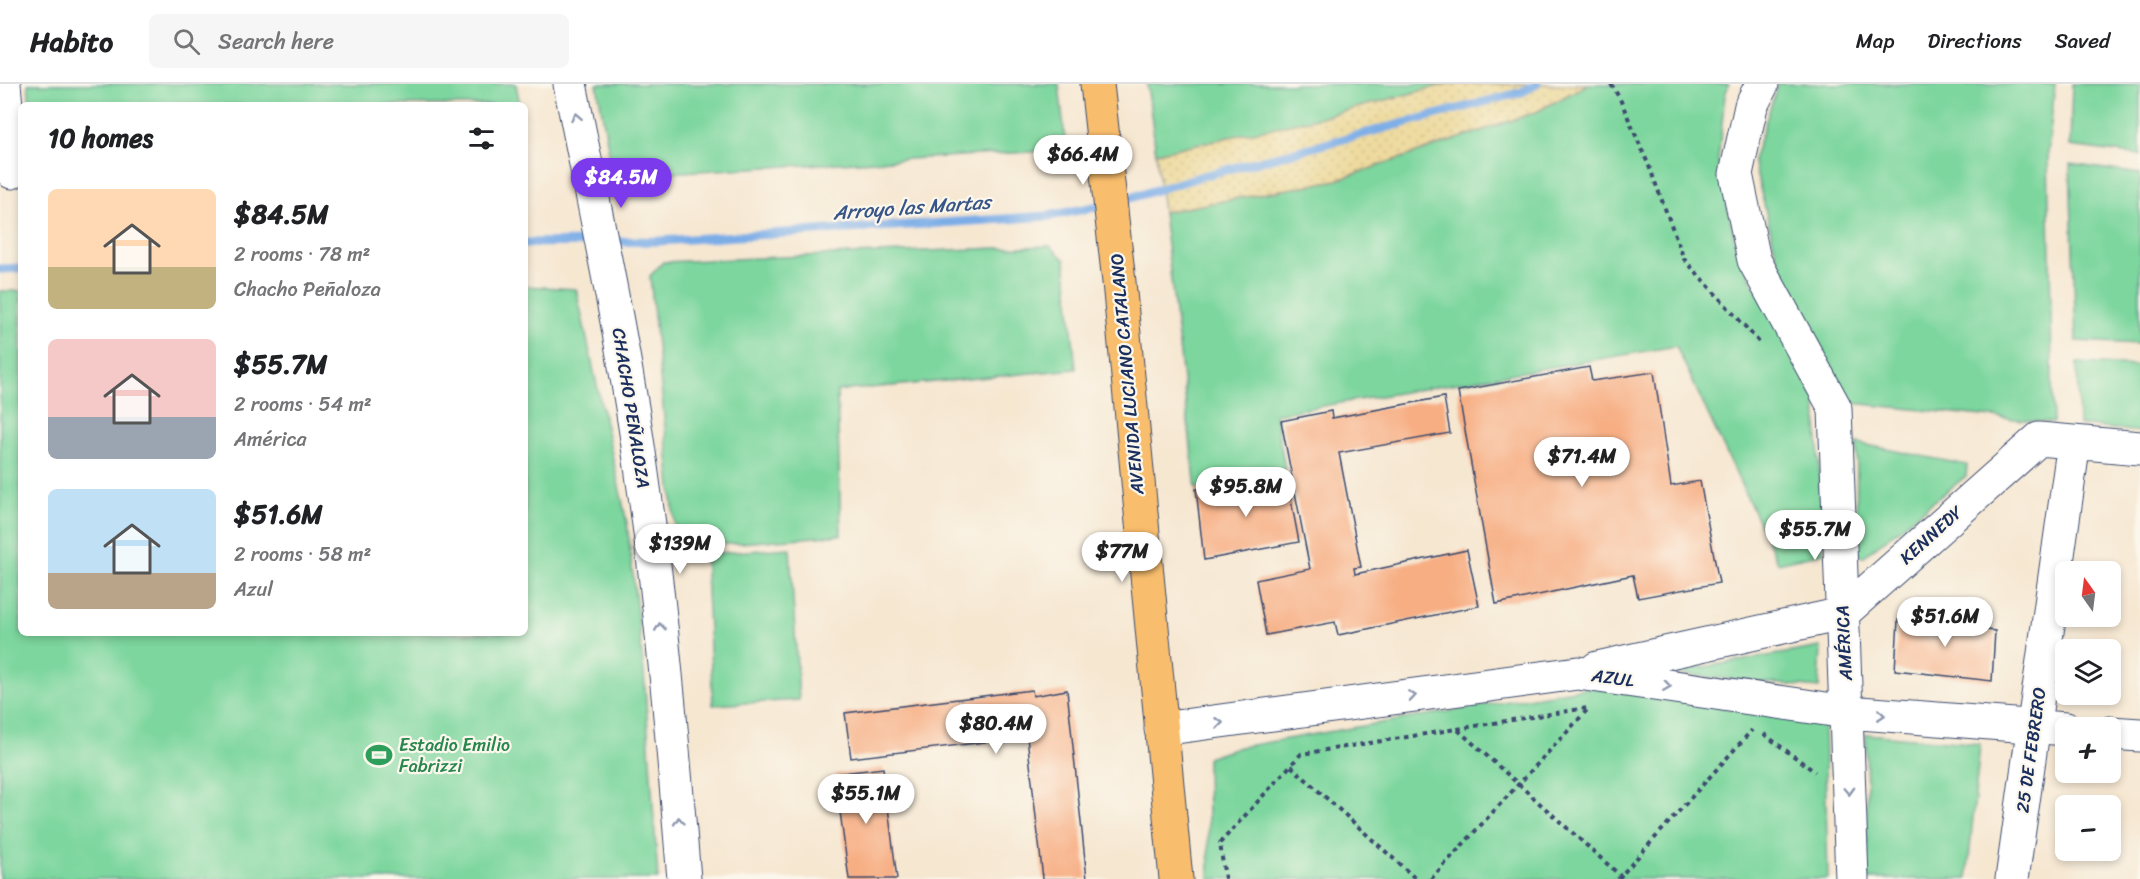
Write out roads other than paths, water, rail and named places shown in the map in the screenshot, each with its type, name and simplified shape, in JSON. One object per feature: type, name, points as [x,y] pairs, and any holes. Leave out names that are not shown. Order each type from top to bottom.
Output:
[{"type":"main road","name":"AVENIDA LUCIANO CATALANO","points":[[1097,84],[1119,282],[1176,879]]},
{"type":"street","points":[[4,84],[12,172]]},
{"type":"street","name":"CHACHO PEÑALOZA","points":[[570,84],[610,279],[643,481],[669,700],[684,879]]},
{"type":"street","name":"AMÉRICA","points":[[1762,84],[1751,106],[1736,174],[1754,260],[1835,408],[1852,879]]},
{"type":"street","name":"KENNEDY","points":[[1578,673],[1842,614],[2039,439],[2140,448]]},
{"type":"street","name":"25 DE FEBRERO","points":[[2012,879],[2050,728],[2074,442]]},
{"type":"street","name":"AZUL","points":[[1161,729],[1578,673],[1847,712],[2050,728]]},
{"type":"street","points":[[2121,734],[2140,735]]},
{"type":"waterway","name":"Arroyo las Martas","points":[[528,243],[659,241],[1049,216],[1110,204],[1199,177],[1522,92],[1537,84]]},
{"type":"waterway","name":"Arroyo las Martas","points":[[0,269],[18,268]]},
{"type":"place","name":"Estadio Emilio Fabrizzi","points":[[379,755]]}]
